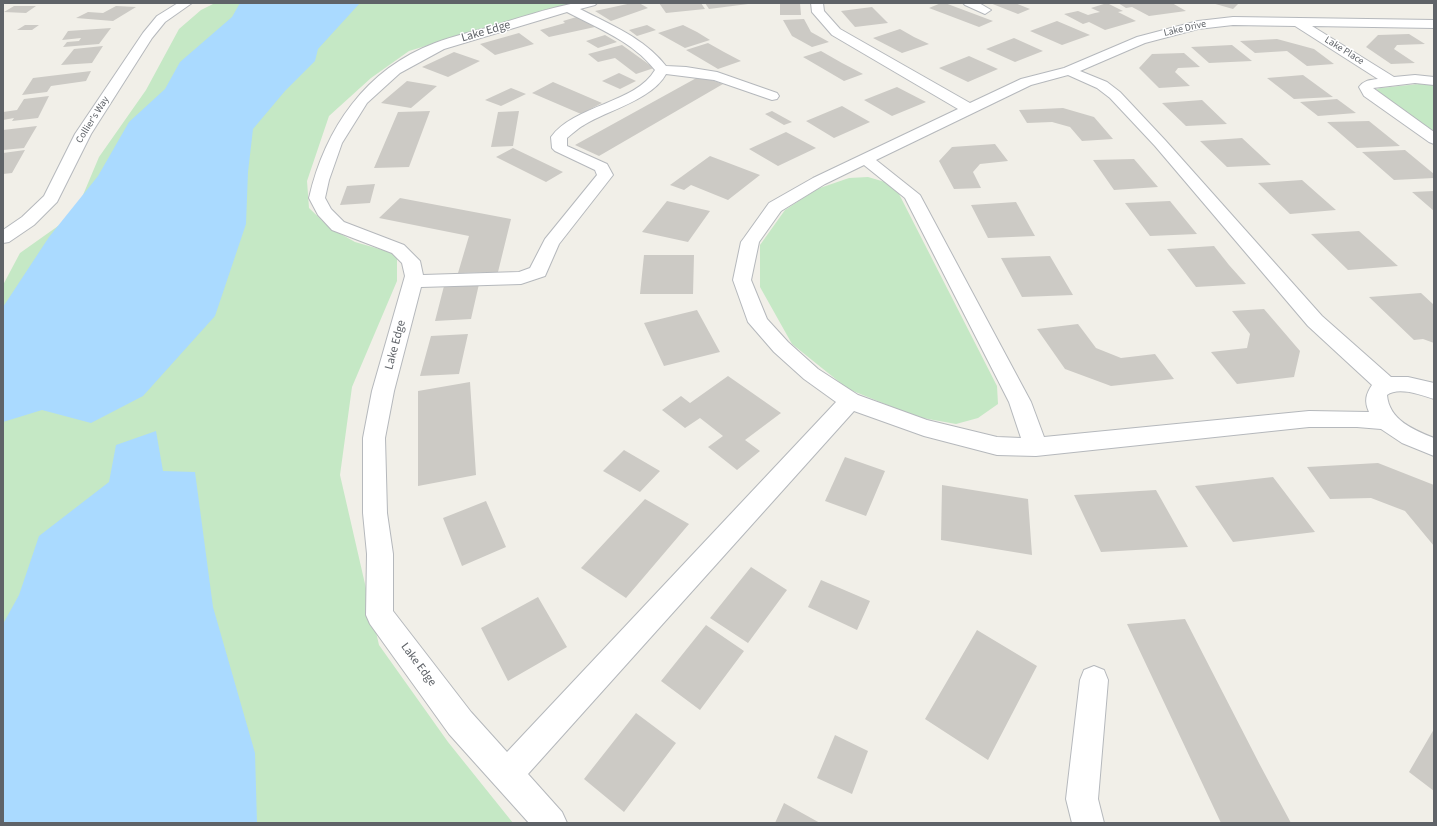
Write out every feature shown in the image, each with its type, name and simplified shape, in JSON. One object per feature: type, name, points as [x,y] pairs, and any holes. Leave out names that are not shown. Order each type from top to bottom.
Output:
[{"type":"street","name":"Collier's Way","points":[[3,238],[28,221],[51,198],[83,134],[147,36],[161,19],[186,3]]},
{"type":"street","name":"Lake Edge","points":[[551,823],[460,723],[380,615],[380,554],[375,513],[374,438],[383,391],[414,276],[410,261],[398,249],[338,226],[324,211],[318,198],[320,180],[334,143],[361,100],[395,70],[417,57],[457,40],[591,3]]},
{"type":"street","points":[[817,3],[818,12],[836,32],[969,109]]},
{"type":"street","points":[[969,3],[986,10]]},
{"type":"street","points":[[412,280],[520,278],[538,272],[552,243],[605,175],[601,167],[560,148],[558,137],[579,122],[649,86],[660,77],[662,70],[656,59],[624,38],[569,8]]},
{"type":"street","name":"Lake Drive","points":[[1387,422],[1357,419],[1309,419],[1036,447],[997,446],[939,432],[850,402],[811,374],[758,322],[742,280],[750,242],[775,207],[819,181],[952,116],[1026,82],[1069,71],[1141,40],[1198,25],[1233,21],[1434,24]]},
{"type":"street","name":"Lake Place","points":[[1296,21],[1392,82]]},
{"type":"street","points":[[662,70],[686,71],[717,76],[772,96]]},
{"type":"street","points":[[1069,71],[1102,85],[1115,95],[1160,143],[1315,322],[1387,386]]},
{"type":"street","points":[[1434,81],[1415,79],[1370,84],[1366,87],[1369,93],[1434,139]]},
{"type":"street","points":[[866,158],[901,188],[912,195],[1020,402],[1036,447]]},
{"type":"street","points":[[1434,391],[1411,384],[1397,384],[1387,386],[1378,392],[1376,400],[1379,410],[1387,422],[1400,432],[1417,441],[1434,447]]},
{"type":"street","points":[[506,775],[850,402]]},
{"type":"street","points":[[1088,823],[1082,799],[1094,680]]},
{"type":"green space","points":[[215,3],[576,3],[548,9],[409,51],[371,78],[329,116],[307,181],[309,208],[330,228],[355,242],[397,254],[397,281],[352,387],[340,475],[379,645],[448,742],[513,823],[3,823],[3,285],[20,253],[75,214],[99,157],[146,90],[179,29],[201,10]]},
{"type":"green space","points":[[1419,84],[1434,85],[1434,134],[1375,90],[1380,88]]},
{"type":"green space","points":[[868,177],[885,182],[899,194],[997,386],[998,404],[978,418],[956,424],[917,417],[848,389],[792,344],[760,287],[760,245],[785,210],[817,189],[849,178]]},
{"type":"water","points":[[240,3],[360,3],[318,49],[315,61],[285,91],[253,129],[248,172],[246,224],[215,316],[143,396],[91,423],[42,410],[3,422],[3,307],[49,237],[98,176],[129,122],[165,89],[180,62],[232,17]]},
{"type":"water","points":[[156,431],[163,471],[195,472],[213,607],[255,753],[257,823],[3,823],[3,624],[19,595],[39,536],[109,482],[116,445]]},
{"type":"building","points":[[632,3],[639,3],[648,8],[611,21],[595,11]]},
{"type":"building","points":[[659,3],[701,3],[705,9],[666,13]]},
{"type":"building","points":[[705,3],[748,3],[748,4],[709,9]]},
{"type":"building","points":[[780,3],[800,3],[801,15],[780,15]]},
{"type":"building","points":[[945,3],[993,21],[979,27],[929,8]]},
{"type":"building","points":[[990,3],[1015,3],[1030,9],[1018,14]]},
{"type":"building","points":[[1107,3],[1123,11],[1118,12],[1136,21],[1105,30],[1089,22],[1083,24],[1064,14],[1078,11],[1088,15],[1100,12],[1091,8]]},
{"type":"building","points":[[1118,3],[1172,3],[1186,11],[1149,16],[1132,7],[1126,8]]},
{"type":"building","points":[[1212,3],[1239,3],[1233,9]]},
{"type":"building","points":[[14,6],[36,6],[26,13],[4,12]]},
{"type":"building","points":[[116,6],[136,7],[113,21],[76,18],[88,12],[103,13]]},
{"type":"building","points":[[872,7],[888,23],[855,27],[841,11]]},
{"type":"building","points":[[580,16],[595,27],[549,37],[540,30],[565,23],[563,21]]},
{"type":"building","points":[[804,19],[811,32],[829,42],[812,47],[792,36],[783,20]]},
{"type":"building","points":[[1057,21],[1090,35],[1062,45],[1030,31]]},
{"type":"building","points":[[25,25],[39,25],[32,30],[17,30]]},
{"type":"building","points":[[647,25],[656,30],[637,36],[629,30]]},
{"type":"building","points":[[683,25],[710,40],[685,48],[658,33]]},
{"type":"building","points":[[111,28],[99,44],[63,47],[67,42],[79,41],[81,38],[62,40],[68,31]]},
{"type":"building","points":[[900,29],[929,44],[902,53],[873,38]]},
{"type":"building","points":[[519,33],[534,44],[495,55],[480,44]]},
{"type":"building","points":[[1409,34],[1425,44],[1397,45],[1394,49],[1415,63],[1391,64],[1366,47],[1378,35]]},
{"type":"building","points":[[605,35],[617,42],[598,48],[586,41]]},
{"type":"building","points":[[1014,38],[1043,51],[1015,62],[986,49]]},
{"type":"building","points":[[1277,39],[1314,49],[1334,64],[1307,66],[1287,51],[1255,53],[1240,41]]},
{"type":"building","points":[[708,43],[741,61],[718,69],[686,50]]},
{"type":"building","points":[[622,45],[654,68],[636,74],[615,58],[598,62],[588,54]]},
{"type":"building","points":[[1232,45],[1252,61],[1209,63],[1191,47]]},
{"type":"building","points":[[103,46],[92,63],[61,65],[74,49]]},
{"type":"building","points":[[821,51],[863,74],[844,81],[803,57]]},
{"type":"building","points":[[454,52],[480,61],[448,77],[422,67]]},
{"type":"building","points":[[1184,53],[1200,67],[1178,68],[1175,72],[1190,86],[1159,88],[1139,68],[1152,54]]},
{"type":"building","points":[[969,56],[998,69],[968,82],[939,68]]},
{"type":"building","points":[[91,71],[86,81],[51,86],[47,92],[22,95],[33,78]]},
{"type":"building","points":[[619,73],[636,81],[620,89],[602,81]]},
{"type":"building","points":[[1303,75],[1333,97],[1294,99],[1267,78]]},
{"type":"building","points":[[700,76],[723,84],[599,156],[575,145]]},
{"type":"building","points":[[407,81],[437,86],[411,108],[381,103]]},
{"type":"building","points":[[553,82],[602,103],[581,114],[532,93]]},
{"type":"building","points":[[897,87],[926,102],[892,116],[864,100]]},
{"type":"building","points":[[511,88],[526,94],[501,106],[485,100]]},
{"type":"building","points":[[49,96],[38,118],[12,121],[14,118],[3,120],[3,112],[17,110],[24,99]]},
{"type":"building","points":[[1337,99],[1356,113],[1318,116],[1300,102]]},
{"type":"building","points":[[1202,100],[1227,124],[1186,126],[1162,103]]},
{"type":"building","points":[[842,106],[870,122],[834,138],[806,121]]},
{"type":"building","points":[[1063,108],[1094,117],[1113,139],[1082,141],[1070,127],[1052,122],[1027,123],[1019,110]]},
{"type":"building","points":[[430,111],[409,167],[374,168],[398,112]]},
{"type":"building","points":[[519,111],[513,146],[491,147],[498,112]]},
{"type":"building","points":[[772,111],[792,122],[784,125],[765,114]]},
{"type":"building","points":[[1369,121],[1400,146],[1357,148],[1327,122]]},
{"type":"building","points":[[37,126],[24,148],[3,150],[3,130]]},
{"type":"building","points":[[786,132],[816,148],[778,166],[749,149]]},
{"type":"building","points":[[1242,138],[1271,165],[1227,167],[1200,141]]},
{"type":"building","points":[[995,144],[1008,161],[980,164],[973,172],[981,188],[954,189],[939,161],[952,147]]},
{"type":"building","points":[[513,148],[563,172],[546,182],[496,157]]},
{"type":"building","points":[[25,150],[12,173],[3,174],[3,153]]},
{"type":"building","points":[[1405,150],[1434,174],[1434,178],[1394,180],[1362,152]]},
{"type":"building","points":[[710,156],[760,175],[728,200],[691,185],[684,190],[670,185]]},
{"type":"building","points":[[1134,159],[1158,187],[1114,190],[1093,160]]},
{"type":"building","points":[[1302,180],[1336,210],[1290,214],[1258,183]]},
{"type":"building","points":[[375,184],[370,203],[340,205],[347,186]]},
{"type":"building","points":[[1434,191],[1434,211],[1412,192]]},
{"type":"building","points":[[400,198],[511,219],[498,272],[458,273],[469,236],[379,218]]},
{"type":"building","points":[[667,201],[710,211],[688,242],[642,232]]},
{"type":"building","points":[[1170,201],[1197,234],[1150,236],[1125,203]]},
{"type":"building","points":[[1016,202],[1035,236],[988,238],[971,205]]},
{"type":"building","points":[[1359,231],[1398,266],[1348,270],[1311,234]]},
{"type":"building","points":[[1214,246],[1246,284],[1196,287],[1167,249]]},
{"type":"building","points":[[644,255],[694,255],[693,294],[640,294]]},
{"type":"building","points":[[1050,256],[1073,295],[1022,297],[1001,258]]},
{"type":"building","points":[[479,284],[471,319],[435,321],[444,286]]},
{"type":"building","points":[[1421,293],[1434,305],[1434,343],[1423,339],[1414,340],[1369,297]]},
{"type":"building","points":[[1264,309],[1300,351],[1294,377],[1237,384],[1211,352],[1247,348],[1250,334],[1232,311]]},
{"type":"building","points":[[697,310],[720,352],[664,366],[644,323]]},
{"type":"building","points":[[1078,324],[1096,348],[1121,358],[1155,354],[1174,379],[1111,386],[1065,369],[1037,329]]},
{"type":"building","points":[[468,334],[459,374],[420,376],[431,336]]},
{"type":"building","points":[[728,376],[781,413],[745,440],[760,451],[737,470],[708,447],[723,436],[700,418],[685,428],[662,410],[681,396],[690,403]]},
{"type":"building","points":[[470,382],[476,475],[418,486],[418,391]]},
{"type":"building","points":[[624,450],[660,471],[640,492],[603,471]]},
{"type":"building","points":[[845,457],[885,471],[866,516],[825,501]]},
{"type":"building","points":[[1378,463],[1434,485],[1434,546],[1405,511],[1371,498],[1330,499],[1307,467]]},
{"type":"building","points":[[1273,477],[1315,532],[1233,542],[1195,486]]},
{"type":"building","points":[[942,485],[1028,499],[1032,555],[941,540]]},
{"type":"building","points":[[1156,490],[1188,547],[1101,552],[1074,495]]},
{"type":"building","points":[[645,499],[689,524],[626,598],[581,568]]},
{"type":"building","points":[[486,501],[506,547],[462,566],[443,518]]},
{"type":"building","points":[[751,567],[787,590],[748,643],[710,618]]},
{"type":"building","points":[[821,580],[870,601],[857,630],[808,607]]},
{"type":"building","points":[[538,597],[567,647],[508,681],[481,628]]},
{"type":"building","points":[[1185,619],[1291,823],[1221,823],[1127,624]]},
{"type":"building","points":[[706,625],[744,651],[700,710],[661,681]]},
{"type":"building","points":[[977,630],[1037,666],[988,760],[925,719]]},
{"type":"building","points":[[636,713],[676,743],[624,812],[584,779]]},
{"type":"building","points":[[1434,729],[1434,791],[1409,772]]},
{"type":"building","points":[[835,735],[868,751],[852,794],[817,778]]},
{"type":"building","points":[[784,803],[820,823],[775,823]]}]
